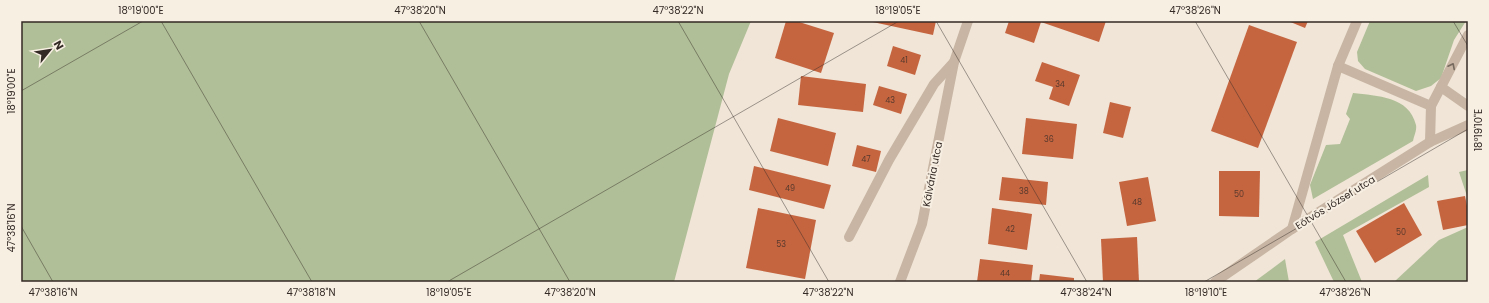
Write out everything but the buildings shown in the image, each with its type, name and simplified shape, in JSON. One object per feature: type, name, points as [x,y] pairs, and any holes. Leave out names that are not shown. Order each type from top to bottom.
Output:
[{"type":"street","name":"Kálvária utca","points":[[900,282],[922,224],[954,62],[968,21]]},
{"type":"street","name":"Eötvös József utca","points":[[1292,229],[1338,66],[1357,21]]},
{"type":"street","points":[[1430,142],[1432,106],[1468,35]]},
{"type":"street","name":"Kálvária utca","points":[[849,237],[889,160],[934,84],[954,62]]},
{"type":"street","points":[[1338,66],[1432,106]]},
{"type":"street","points":[[1441,86],[1468,106]]},
{"type":"street","name":"Eötvös József utca","points":[[1292,229],[1430,142],[1468,125]]},
{"type":"street","points":[[1215,282],[1292,229]]},
{"type":"green space","points":[[21,21],[751,21],[729,74],[674,282],[21,282]]},
{"type":"green space","points":[[1370,21],[1466,21],[1454,40],[1441,78],[1431,86],[1416,91],[1365,69],[1358,61],[1357,52]]},
{"type":"green space","points":[[1353,93],[1391,99],[1407,108],[1416,125],[1413,141],[1313,199],[1310,185],[1326,145],[1340,144],[1350,119],[1346,114]]},
{"type":"green space","points":[[1468,170],[1468,199],[1459,172]]},
{"type":"green space","points":[[1428,175],[1429,187],[1343,235],[1362,282],[1334,282],[1315,242]]},
{"type":"green space","points":[[1468,227],[1468,282],[1394,282],[1439,240]]},
{"type":"green space","points":[[1285,259],[1289,282],[1254,282]]}]
